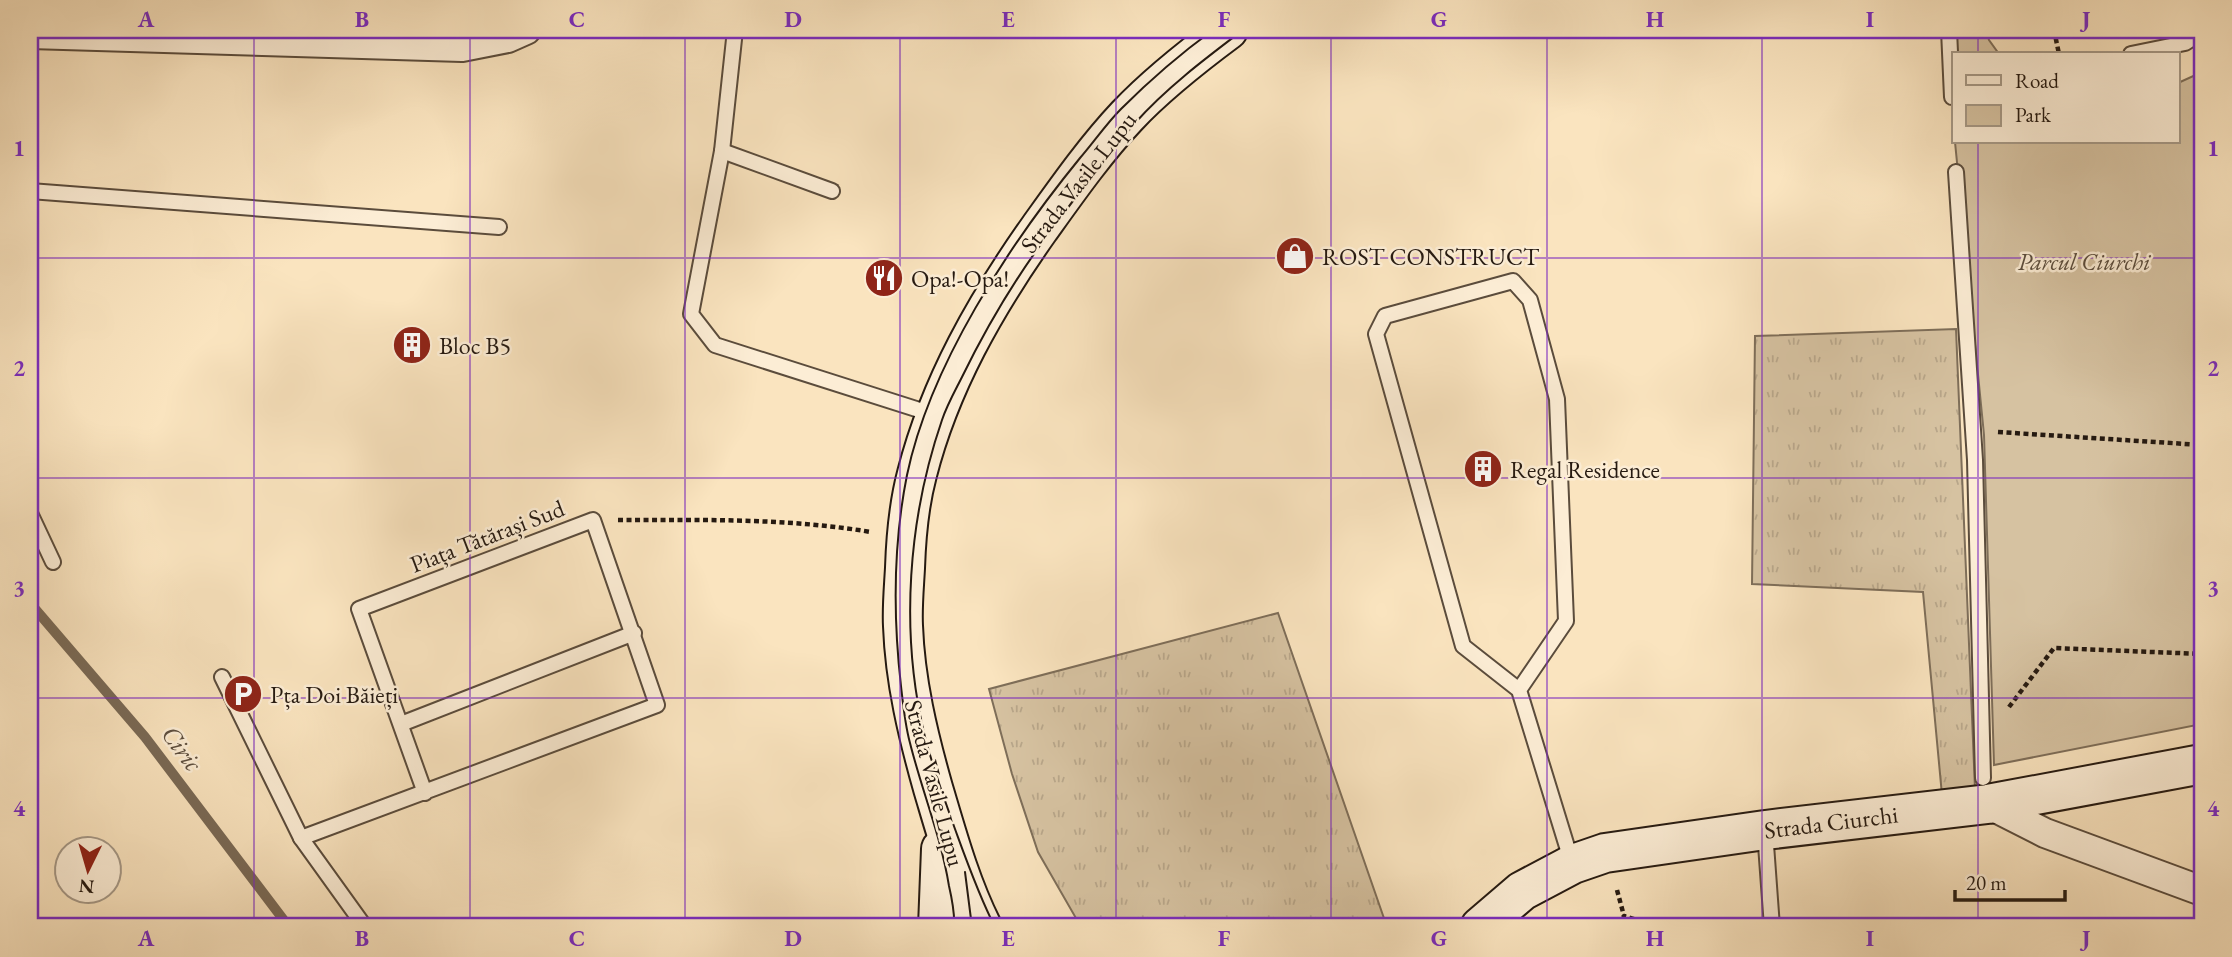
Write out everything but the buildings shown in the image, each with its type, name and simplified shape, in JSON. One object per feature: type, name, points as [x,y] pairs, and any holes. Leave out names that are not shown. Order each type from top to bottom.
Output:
[{"type":"main road","name":"Strada Vasile Lupu","points":[[982,927],[969,900],[942,819],[919,740],[909,688],[903,626],[906,537],[916,475],[935,415],[964,349],[1010,270],[1066,190],[1128,115],[1194,55],[1228,30]]},
{"type":"main road","name":"Strada Ciurchi","points":[[1480,927],[1522,891],[1573,864],[1605,853],[1765,830],[1986,791],[2202,764]]},
{"type":"main road","points":[[938,927],[942,819]]},
{"type":"street","points":[[30,34],[462,47],[508,38],[526,30]]},
{"type":"street","points":[[1986,791],[2045,833],[2202,891]]},
{"type":"lane","points":[[735,30],[722,151],[691,314],[715,345],[935,415]]},
{"type":"lane","points":[[1949,30],[1952,97]]},
{"type":"lane","points":[[2137,52],[2202,32]]},
{"type":"lane","points":[[722,151],[832,191]]},
{"type":"lane","points":[[1956,172],[1973,430],[1982,741],[1986,791]]},
{"type":"lane","points":[[30,191],[499,227]]},
{"type":"lane","points":[[1519,690],[1566,621],[1557,399],[1530,300],[1513,281],[1385,316],[1376,334],[1463,646],[1519,690],[1573,864]]},
{"type":"lane","points":[[30,513],[53,562]]},
{"type":"lane","points":[[301,838],[657,705],[593,520]]},
{"type":"lane","name":"Piața Tătărași Sud","points":[[425,793],[359,609],[593,520]]},
{"type":"lane","points":[[401,724],[634,633]]},
{"type":"lane","points":[[222,677],[301,838],[365,927]]},
{"type":"lane","points":[[1765,830],[1772,927]]},
{"type":"path","points":[[2054,30],[2059,52]]},
{"type":"path","points":[[1973,430],[2202,446]]},
{"type":"path","name":"Piața Tătărași Sud","points":[[593,520],[748,520],[828,525]]},
{"type":"path","points":[[1982,741],[2054,648],[2202,654]]},
{"type":"path","points":[[1621,927],[1624,916],[1660,927]]},
{"type":"green space","points":[[1949,30],[1986,30],[1998,52],[1952,52],[1952,86]]},
{"type":"green space","name":"Parcul Ciurchi","points":[[2202,72],[2202,724],[1994,765],[1984,435],[1955,144],[2180,144],[2180,82]]},
{"type":"green space","points":[[1956,329],[1975,789],[1942,795],[1923,592],[1752,584],[1755,336]]},
{"type":"green space","points":[[1278,613],[1387,927],[1084,927],[1077,920],[1038,852],[1012,774],[989,689]]},
{"type":"waterway","name":"Ciric","points":[[30,603],[145,737],[289,927]]},
{"type":"tram line","points":[[954,927],[946,868],[907,729],[898,660],[896,580],[899,528],[907,475],[918,433],[953,349],[1000,268],[1053,192],[1116,115],[1165,68],[1213,30]]},
{"type":"tram line","points":[[995,927],[973,879],[938,782],[916,694],[910,615],[911,575],[921,496],[930,458],[946,409],[972,358],[1037,249],[1102,163],[1147,110],[1243,30]]},
{"type":"tram line","points":[[965,872],[972,927]]},
{"type":"place","name":"ROST CONSTRUCT","points":[[1295,256]]},
{"type":"place","name":"Opa!-Opa!","points":[[884,278]]},
{"type":"place","name":"Bloc B5","points":[[412,345]]},
{"type":"place","name":"Regal Residence","points":[[1483,469]]},
{"type":"place","name":"Pța Doi Băieți","points":[[243,694]]}]
